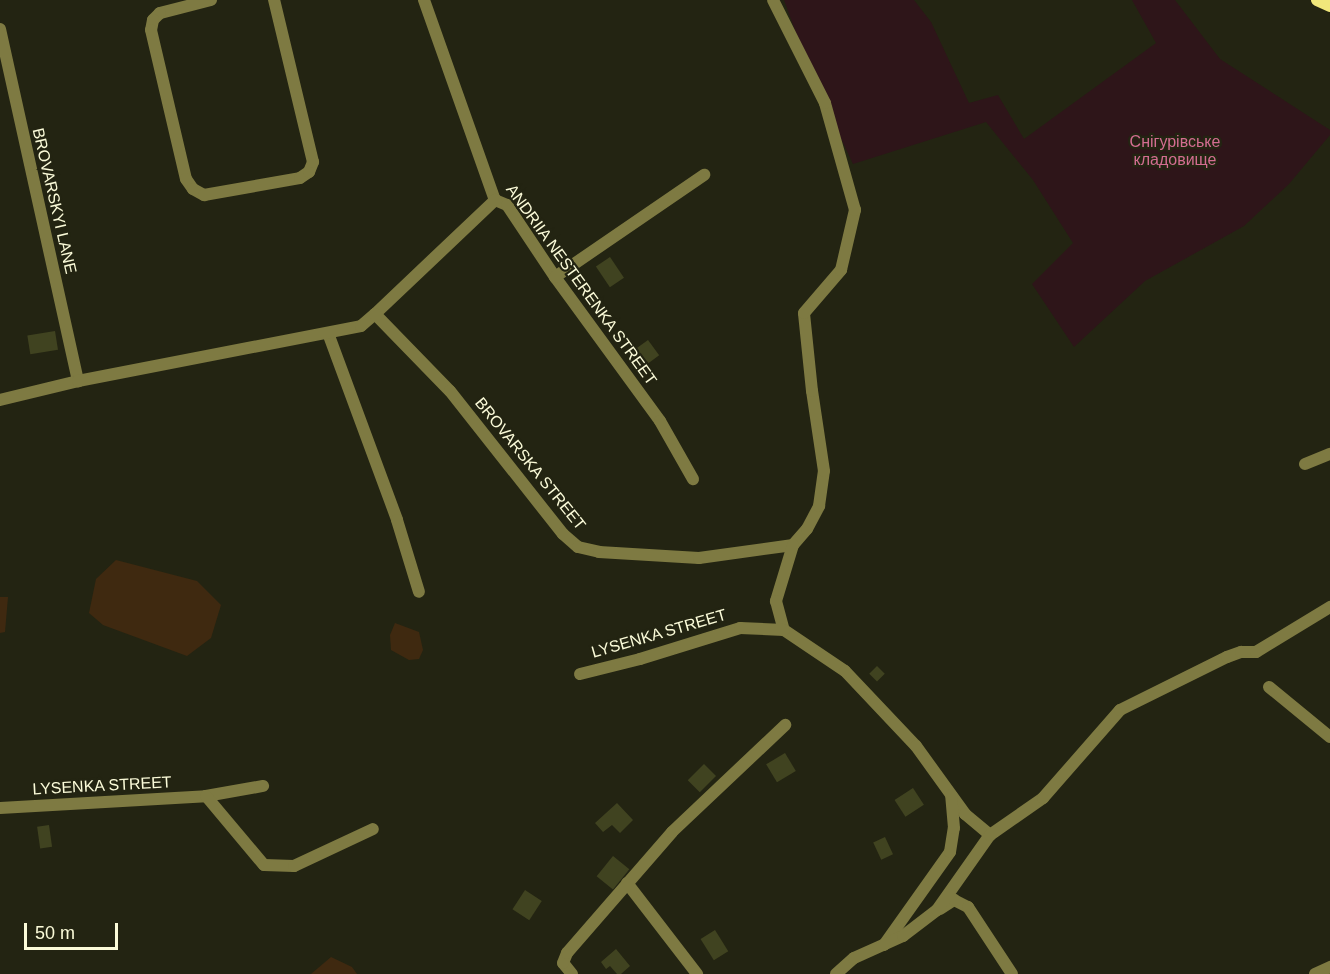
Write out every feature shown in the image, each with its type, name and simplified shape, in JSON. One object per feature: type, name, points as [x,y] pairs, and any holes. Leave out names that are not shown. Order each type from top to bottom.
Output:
[{"type":"street","points":[[211,0],[160,13],[153,20],[151,30],[186,179],[193,189],[204,195],[300,178],[309,172],[313,162],[274,0]]},
{"type":"street","name":"ANDRIIA NESTERENKA STREET","points":[[424,0],[495,200],[507,205],[555,278],[660,421],[693,479]]},
{"type":"street","points":[[772,0],[825,103],[855,210],[841,270],[804,313],[812,391],[824,471],[819,506],[807,529],[793,545],[776,601],[784,630],[845,671],[916,746],[965,814],[990,835]]},
{"type":"street","points":[[1317,0],[1330,6]]},
{"type":"street","name":"BROVARSKYI LANE","points":[[0,29],[78,381]]},
{"type":"street","points":[[555,278],[704,175]]},
{"type":"street","points":[[0,400],[78,381],[361,326],[495,200]]},
{"type":"street","name":"BROVARSKA STREET","points":[[375,314],[450,391],[563,534],[578,547],[599,552],[699,558],[793,545]]},
{"type":"street","points":[[328,333],[397,520],[419,592]]},
{"type":"street","points":[[1305,464],[1330,454]]},
{"type":"street","points":[[937,910],[990,835],[1043,798],[1120,710],[1227,657],[1242,652],[1256,652],[1330,607]]},
{"type":"street","name":"LYSENKA STREET","points":[[580,674],[640,659],[740,628],[784,630]]},
{"type":"street","points":[[1269,687],[1330,737]]},
{"type":"street","points":[[572,974],[563,963],[567,953],[672,831],[785,725]]},
{"type":"street","name":"LYSENKA STREET","points":[[0,808],[206,796],[263,786]]},
{"type":"street","points":[[884,945],[950,852],[954,828],[950,794]]},
{"type":"street","points":[[206,796],[264,865],[294,866],[373,829]]},
{"type":"street","points":[[627,883],[696,974]]},
{"type":"street","points":[[836,974],[854,958],[903,936],[954,900],[968,907],[1012,974]]},
{"type":"street","points":[[1315,974],[1330,968]]},
{"type":"green space","name":"Снігурівське кладовище","points":[[784,0],[914,0],[931,22],[969,103],[998,95],[1024,139],[1156,43],[1132,0],[1175,0],[1220,59],[1330,130],[1330,135],[1289,184],[1244,226],[1145,281],[1074,347],[1032,284],[1073,243],[1033,180],[986,122],[853,164],[812,77]]},
{"type":"shaded area","points":[[116,560],[197,581],[221,605],[211,638],[187,656],[103,625],[89,613],[96,579]]},
{"type":"shaded area","points":[[0,597],[8,597],[5,632],[0,633]]},
{"type":"shaded area","points":[[395,623],[419,632],[423,650],[419,659],[409,660],[391,650],[390,635]]},
{"type":"shaded area","points":[[331,957],[352,967],[357,974],[311,974]]},
{"type":"building","points":[[610,257],[624,278],[610,287],[596,267]]},
{"type":"building","points":[[55,331],[58,350],[30,354],[27,335]]},
{"type":"building","points":[[648,340],[659,355],[645,366],[633,351]]},
{"type":"building","points":[[877,666],[885,674],[877,682],[869,674]]},
{"type":"building","points":[[785,753],[796,771],[777,782],[766,764]]},
{"type":"building","points":[[704,764],[716,776],[700,792],[688,780]]},
{"type":"building","points":[[913,788],[924,805],[905,817],[895,800]]},
{"type":"building","points":[[617,803],[633,820],[620,833],[612,825],[603,832],[595,823]]},
{"type":"building","points":[[49,825],[52,847],[40,848],[37,827]]},
{"type":"building","points":[[885,837],[893,854],[881,860],[873,842]]},
{"type":"building","points":[[613,856],[629,869],[613,889],[597,876]]},
{"type":"building","points":[[525,890],[542,901],[529,920],[512,909]]},
{"type":"building","points":[[715,930],[728,951],[714,960],[701,939]]},
{"type":"building","points":[[616,949],[630,966],[621,974],[617,974],[610,966],[606,969],[601,962]]}]
